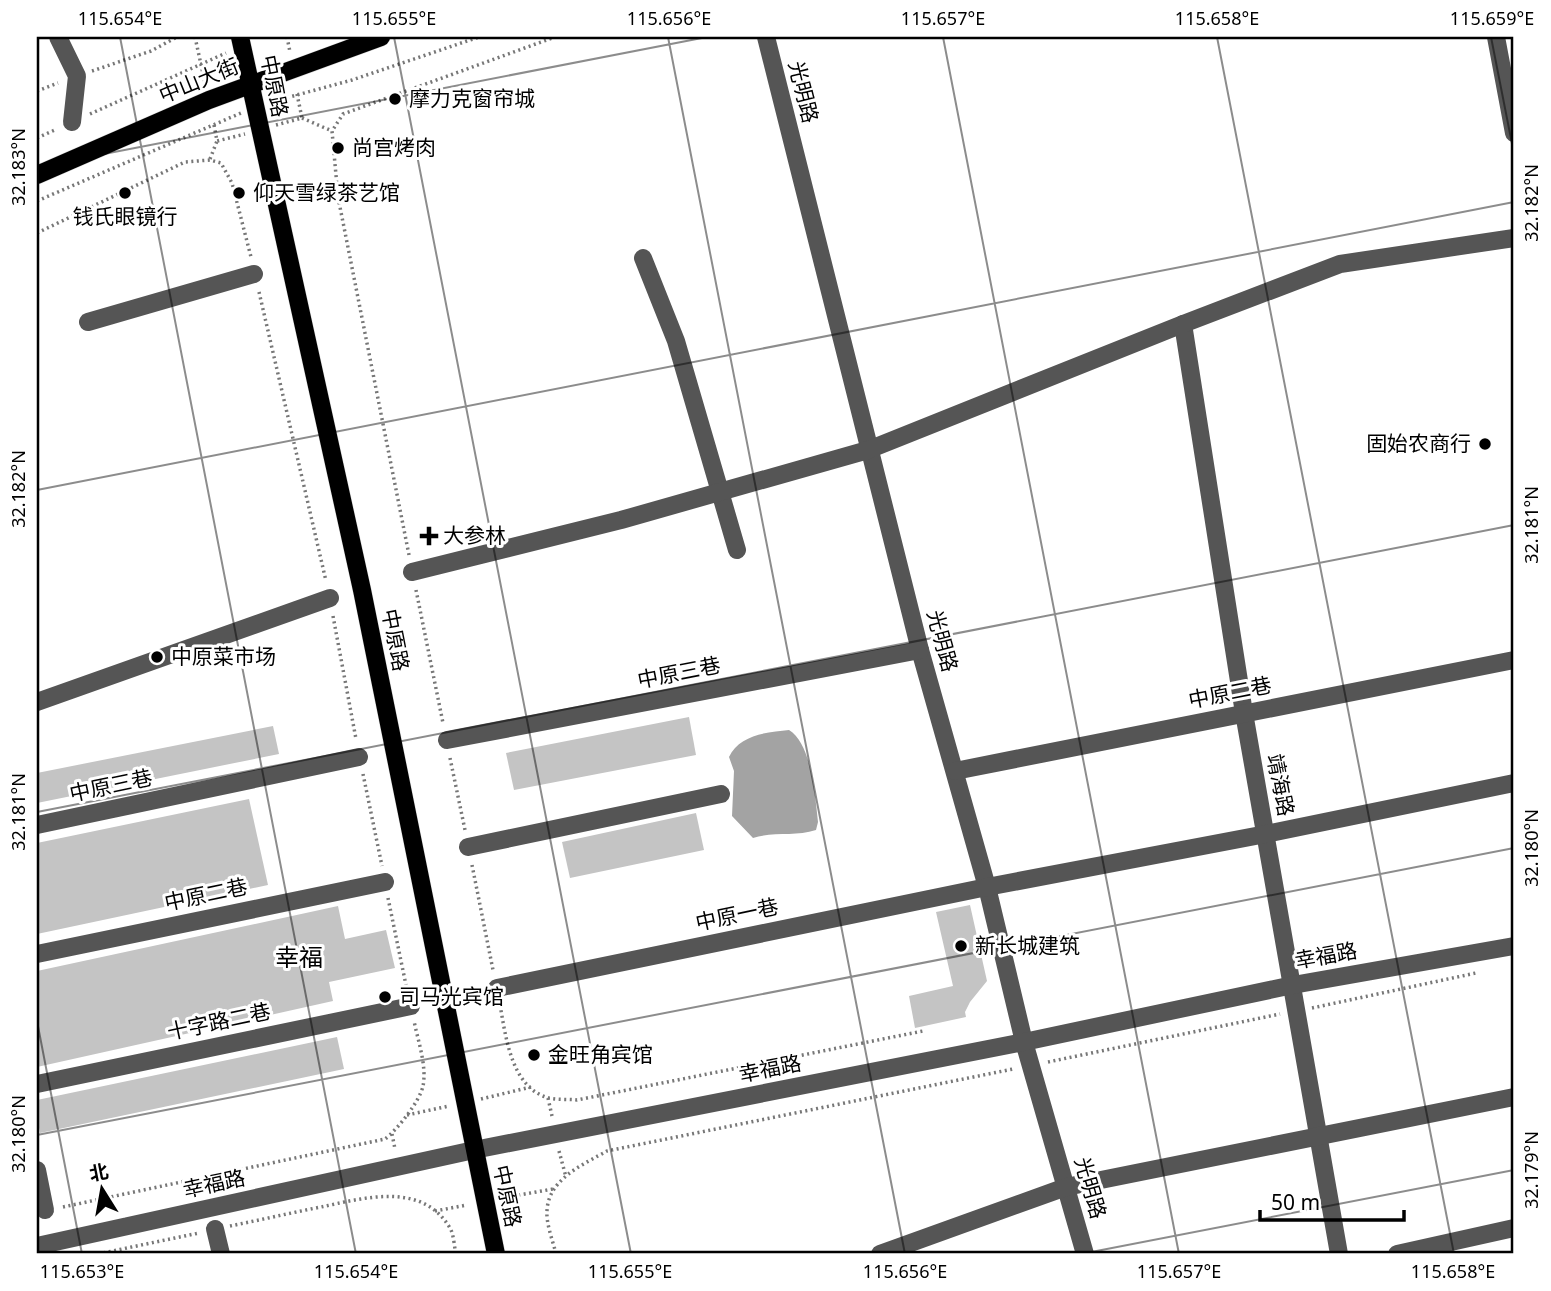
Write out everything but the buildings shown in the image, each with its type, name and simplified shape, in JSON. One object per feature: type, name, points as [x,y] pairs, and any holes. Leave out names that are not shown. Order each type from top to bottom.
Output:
[{"type":"main road","name":"中山大街","points":[[37,175],[250,84],[380,37]]},
{"type":"main road","name":"中原路","points":[[241,41],[362,590],[496,1254]]},
{"type":"street","points":[[58,37],[77,76],[72,122]]},
{"type":"street","name":"光明路","points":[[766,37],[920,650],[987,887],[1024,1042],[1085,1254]]},
{"type":"street","points":[[1496,37],[1514,133]]},
{"type":"street","points":[[412,572],[621,520],[868,450],[1340,264],[1514,238]]},
{"type":"street","points":[[643,258],[676,341],[737,550]]},
{"type":"street","points":[[88,322],[254,274]]},
{"type":"street","name":"靖海路","points":[[1183,324],[1244,713],[1339,1254]]},
{"type":"street","points":[[37,702],[330,598]]},
{"type":"street","name":"中原三巷","points":[[447,740],[920,650]]},
{"type":"street","name":"中原二巷","points":[[954,771],[1514,660]]},
{"type":"street","name":"中原三巷","points":[[37,825],[359,757]]},
{"type":"street","name":"中原一巷","points":[[497,988],[987,887],[1514,783]]},
{"type":"street","points":[[468,847],[721,794]]},
{"type":"street","name":"中原二巷","points":[[37,954],[385,882]]},
{"type":"street","name":"幸福路","points":[[37,1246],[474,1150],[1024,1042],[1293,985],[1514,946]]},
{"type":"street","name":"十字路二巷","points":[[37,1084],[411,1006]]},
{"type":"street","points":[[880,1254],[1066,1187],[1514,1097]]},
{"type":"street","points":[[37,1170],[45,1210]]},
{"type":"street","points":[[1397,1254],[1514,1228]]},
{"type":"street","points":[[215,1229],[221,1254]]},
{"type":"path","points":[[37,90],[151,51],[177,37]]},
{"type":"path","points":[[555,37],[344,114],[332,131],[338,197],[511,1060],[532,1087],[548,1098],[577,1100],[923,1031]]},
{"type":"path","points":[[37,138],[241,41]]},
{"type":"path","points":[[302,118],[332,131]]},
{"type":"path","points":[[210,160],[217,141]]},
{"type":"path","points":[[37,233],[185,162],[210,160],[221,163],[232,183],[330,598],[359,757],[423,1065],[423,1087],[407,1115],[385,1139],[45,1210]]},
{"type":"path","points":[[556,1254],[547,1210],[554,1189],[573,1170],[607,1151],[1487,971]]},
{"type":"path","points":[[98,1254],[388,1195],[406,1197],[435,1211],[451,1229],[456,1254]]},
{"type":"shaded area","points":[[789,730],[803,747],[811,772],[818,822],[816,830],[753,838],[732,816],[734,771],[729,757],[739,744],[747,739]]},
{"type":"place","name":"摩力克窗帘城","points":[[395,99]]},
{"type":"place","name":"尚宫烤肉","points":[[338,148]]},
{"type":"place","name":"钱氏眼镜行","points":[[125,193]]},
{"type":"place","name":"仰天雪绿茶艺馆","points":[[239,193]]},
{"type":"place","name":"固始农商行","points":[[1485,444]]},
{"type":"place","name":"大参林","points":[[429,536]]},
{"type":"place","name":"中原菜市场","points":[[157,657]]},
{"type":"place","name":"新长城建筑","points":[[961,946]]},
{"type":"place","name":"司马光宾馆","points":[[385,997]]},
{"type":"place","name":"金旺角宾馆","points":[[534,1055]]},
{"type":"district","name":"幸福","points":[[299,958]]}]
